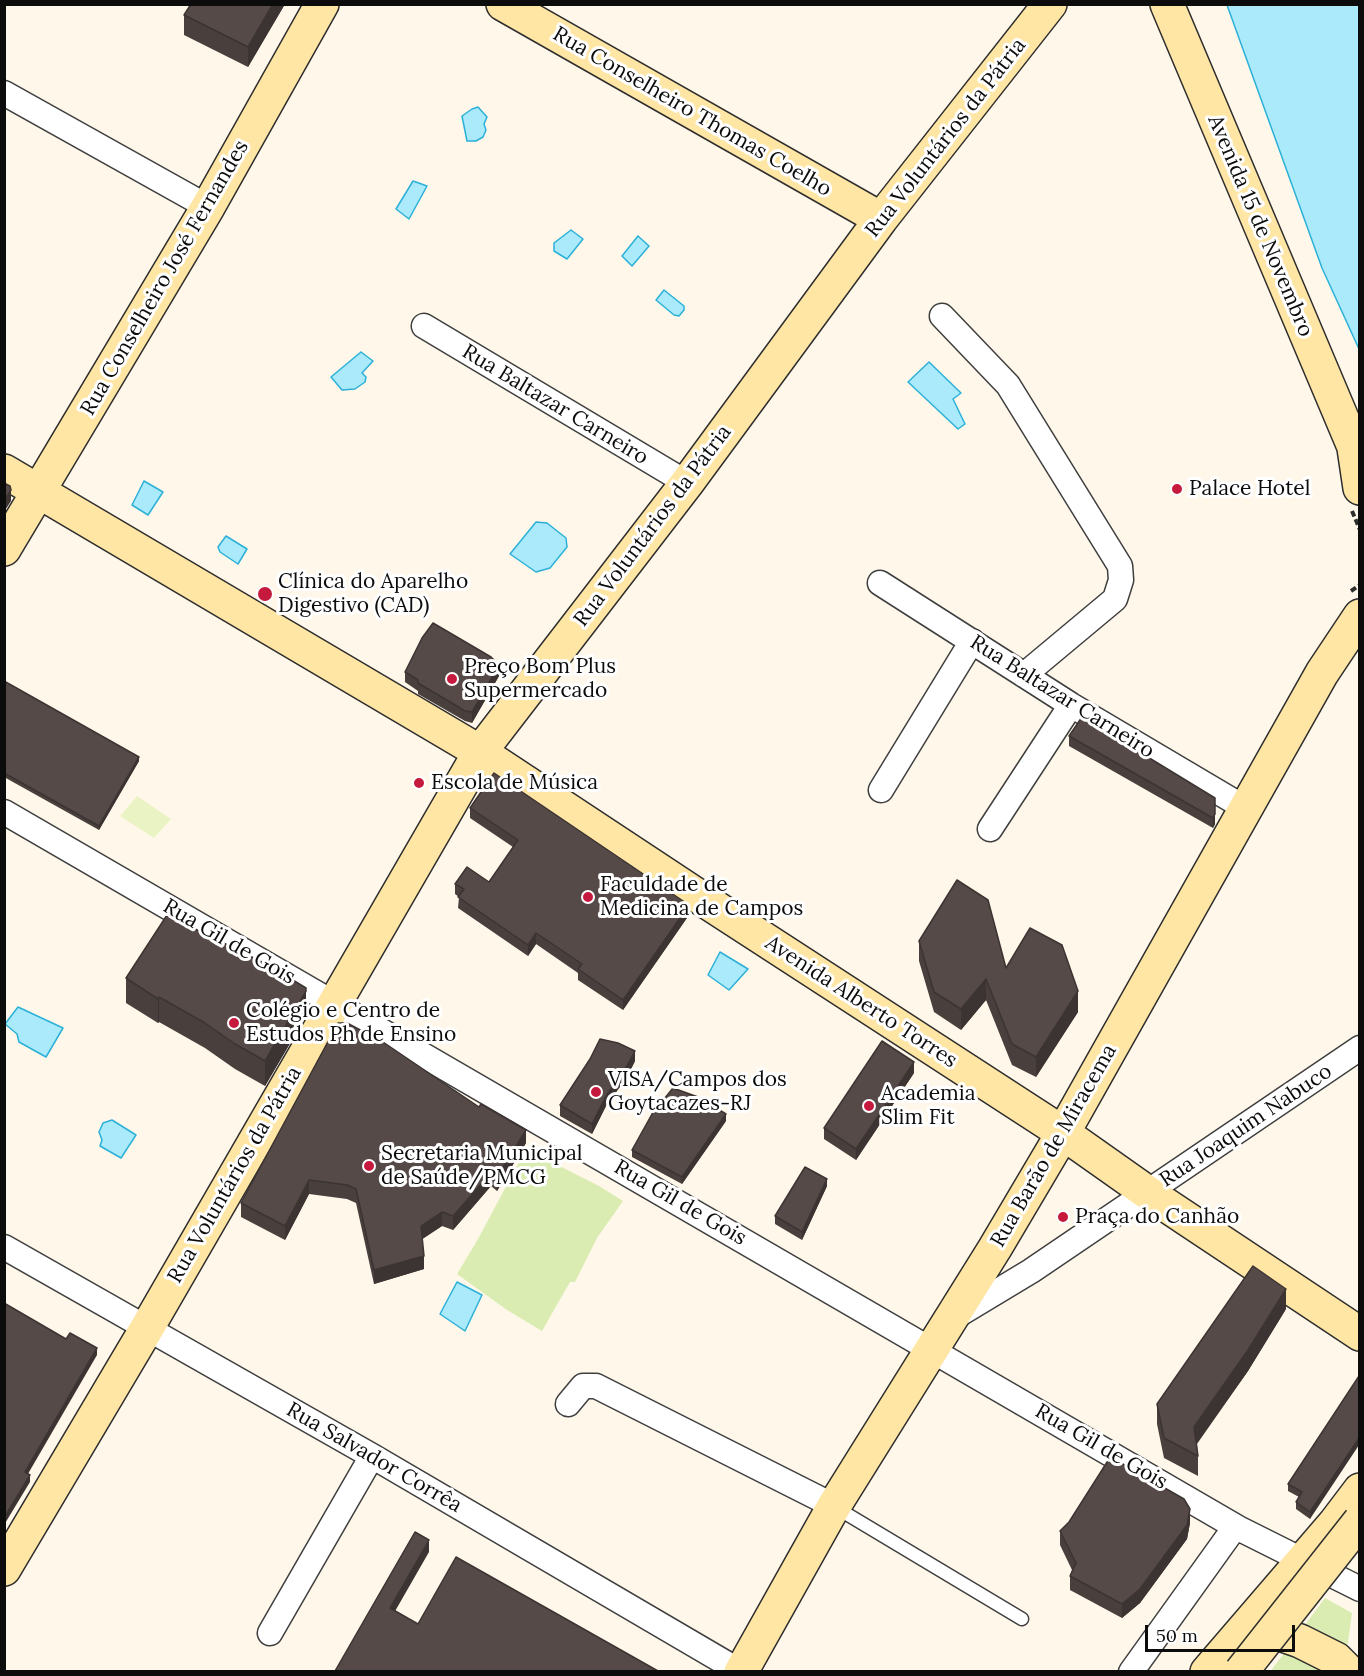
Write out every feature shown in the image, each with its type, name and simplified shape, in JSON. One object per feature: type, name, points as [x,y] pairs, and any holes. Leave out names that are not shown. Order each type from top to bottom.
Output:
[{"type":"main road","name":"Rua Conselheiro José Fernandes","points":[[4,549],[208,207],[322,4]]},
{"type":"main road","name":"Rua Conselheiro Thomas Coelho","points":[[503,4],[881,219]]},
{"type":"main road","name":"Rua Voluntários da Pátria","points":[[4,1569],[147,1328],[480,752],[687,483],[881,219],[1050,4]]},
{"type":"main road","name":"Avenida 15 de Novembro","points":[[1167,4],[1357,454],[1359,488]]},
{"type":"main road","name":"Avenida Alberto Torres","points":[[4,471],[480,752],[1063,1133],[1148,1193],[1359,1334]]},
{"type":"main road","name":"Rua Barão de Miracema","points":[[741,1671],[834,1506],[995,1248],[1063,1133],[1322,673],[1359,616]]},
{"type":"main road","points":[[1207,1671],[1303,1561],[1359,1490]]},
{"type":"main road","points":[[1241,1671],[1359,1521]]},
{"type":"main road","points":[[1243,1629],[1260,1630],[1289,1637],[1320,1649],[1336,1667]]},
{"type":"street","points":[[4,93],[208,207]]},
{"type":"street","points":[[942,316],[1008,385],[1120,566],[1120,580],[1115,599],[1024,675]]},
{"type":"street","name":"Rua Baltazar Carneiro","points":[[424,326],[687,483]]},
{"type":"street","name":"Rua Baltazar Carneiro","points":[[880,583],[1071,705],[1245,808]]},
{"type":"street","points":[[881,790],[972,641]]},
{"type":"street","points":[[990,829],[1071,705]]},
{"type":"street","name":"Rua Gil de Gois","points":[[4,812],[1238,1528],[1359,1589]]},
{"type":"street","name":"Rua Joaquim Nabuco","points":[[951,1319],[1031,1271],[1359,1048]]},
{"type":"street","name":"Rua Salvador Corrêa","points":[[4,1247],[372,1456],[741,1671]]},
{"type":"street","points":[[995,1248],[1031,1271]]},
{"type":"street","points":[[568,1404],[583,1386],[596,1386],[834,1506]]},
{"type":"street","points":[[270,1633],[372,1456]]},
{"type":"street","points":[[1131,1671],[1230,1534],[1238,1528]]},
{"type":"lane","points":[[834,1506],[1022,1619]]},
{"type":"green space","points":[[137,796],[171,819],[154,838],[120,816]]},
{"type":"green space","points":[[526,1149],[599,1186],[623,1201],[597,1238],[575,1282],[570,1282],[542,1331],[507,1310],[457,1274]]},
{"type":"green space","points":[[1325,1598],[1352,1613],[1344,1671],[1270,1672]]},
{"type":"water","points":[[1227,5],[1359,5],[1359,349],[1322,268]]},
{"type":"water","points":[[478,107],[487,117],[484,124],[486,130],[483,137],[476,141],[467,141],[462,116]]},
{"type":"water","points":[[413,181],[427,186],[409,219],[396,209]]},
{"type":"water","points":[[571,230],[583,239],[567,259],[554,251],[554,243]]},
{"type":"water","points":[[638,236],[649,246],[632,266],[622,256]]},
{"type":"water","points":[[664,290],[684,306],[679,316],[674,315],[656,300]]},
{"type":"water","points":[[361,352],[373,361],[362,373],[366,377],[365,382],[355,389],[342,390],[331,377]]},
{"type":"water","points":[[929,362],[961,393],[953,399],[965,424],[958,429],[908,382]]},
{"type":"water","points":[[144,481],[163,492],[148,515],[132,505]]},
{"type":"water","points":[[536,522],[547,523],[566,538],[567,547],[550,568],[536,572],[510,554]]},
{"type":"water","points":[[226,536],[247,549],[238,564],[220,552],[218,547]]},
{"type":"water","points":[[720,952],[748,969],[729,990],[708,975]]},
{"type":"water","points":[[18,1007],[63,1028],[46,1057],[19,1042],[17,1034],[5,1024]]},
{"type":"water","points":[[112,1120],[136,1135],[121,1158],[100,1146],[102,1140],[99,1132],[103,1123]]},
{"type":"water","points":[[457,1282],[482,1295],[465,1331],[440,1314]]},
{"type":"building","points":[[191,4],[273,4],[248,47],[184,15]]},
{"type":"building","points":[[4,483],[10,486],[11,490],[4,501]]},
{"type":"building","name":"Preço Bom Plus Supermercado","points":[[433,623],[491,657],[499,665],[472,712],[465,711],[418,683],[418,680],[405,672],[422,638]]},
{"type":"building","points":[[4,681],[139,757],[99,826],[4,773]]},
{"type":"building","points":[[1082,717],[1215,798],[1213,818],[1069,736]]},
{"type":"building","name":"Faculdade de Medicina de Campos","points":[[494,773],[689,905],[623,1000],[578,969],[582,964],[536,933],[528,945],[458,897],[464,889],[455,884],[467,867],[489,882],[518,840],[470,808]]},
{"type":"building","points":[[957,880],[988,900],[1006,968],[1030,928],[1062,945],[1078,991],[1036,1057],[1012,1044],[986,979],[961,1009],[934,992],[919,941]]},
{"type":"building","points":[[167,915],[268,965],[306,988],[265,1061],[205,1023],[159,997],[158,999],[126,978]]},
{"type":"building","name":"Secretaria Municipal de Saúde/PMCG","points":[[338,1023],[347,1023],[383,1042],[479,1107],[481,1104],[526,1130],[497,1177],[491,1173],[453,1216],[442,1212],[421,1226],[424,1256],[374,1270],[356,1189],[347,1185],[309,1180],[285,1226],[241,1203]]},
{"type":"building","name":"VISA/Campos dos Goytacazes-RJ","points":[[600,1039],[618,1043],[635,1051],[606,1096],[592,1124],[560,1105],[590,1059]]},
{"type":"building","name":"Academia Slim Fit","points":[[882,1041],[914,1062],[856,1149],[824,1128]]},
{"type":"building","points":[[673,1088],[698,1097],[726,1114],[682,1177],[632,1150],[652,1114]]},
{"type":"building","points":[[805,1167],[827,1179],[802,1232],[775,1216]]},
{"type":"building","points":[[1253,1266],[1286,1289],[1248,1350],[1194,1427],[1198,1456],[1164,1438],[1157,1404]]},
{"type":"building","points":[[4,1303],[66,1339],[70,1333],[97,1348],[25,1472],[30,1475],[4,1518]]},
{"type":"building","points":[[1359,1376],[1359,1438],[1310,1512],[1296,1502],[1302,1492],[1288,1484]]},
{"type":"building","points":[[1109,1459],[1114,1459],[1184,1499],[1190,1509],[1187,1525],[1140,1589],[1122,1604],[1070,1576],[1076,1563],[1060,1531],[1069,1522]]},
{"type":"building","points":[[415,1532],[429,1540],[390,1608],[418,1624],[456,1557],[658,1671],[335,1671]]},
{"type":"place","name":"Palace Hotel","points":[[1177,489]]},
{"type":"place","name":"Clínica do Aparelho Digestivo (CAD)","points":[[265,594]]},
{"type":"place","name":"Preço Bom Plus Supermercado","points":[[452,679]]},
{"type":"place","name":"Escola de Música","points":[[419,783]]},
{"type":"place","name":"Faculdade de Medicina de Campos","points":[[588,897]]},
{"type":"place","name":"Colégio e Centro de Estudos Ph de Ensino","points":[[234,1023]]},
{"type":"place","name":"VISA/Campos dos Goytacazes-RJ","points":[[596,1092]]},
{"type":"place","name":"Academia Slim Fit","points":[[869,1106]]},
{"type":"place","name":"Secretaria Municipal de Saúde/PMCG","points":[[369,1166]]},
{"type":"place","name":"Praça do Canhão","points":[[1063,1217]]}]
